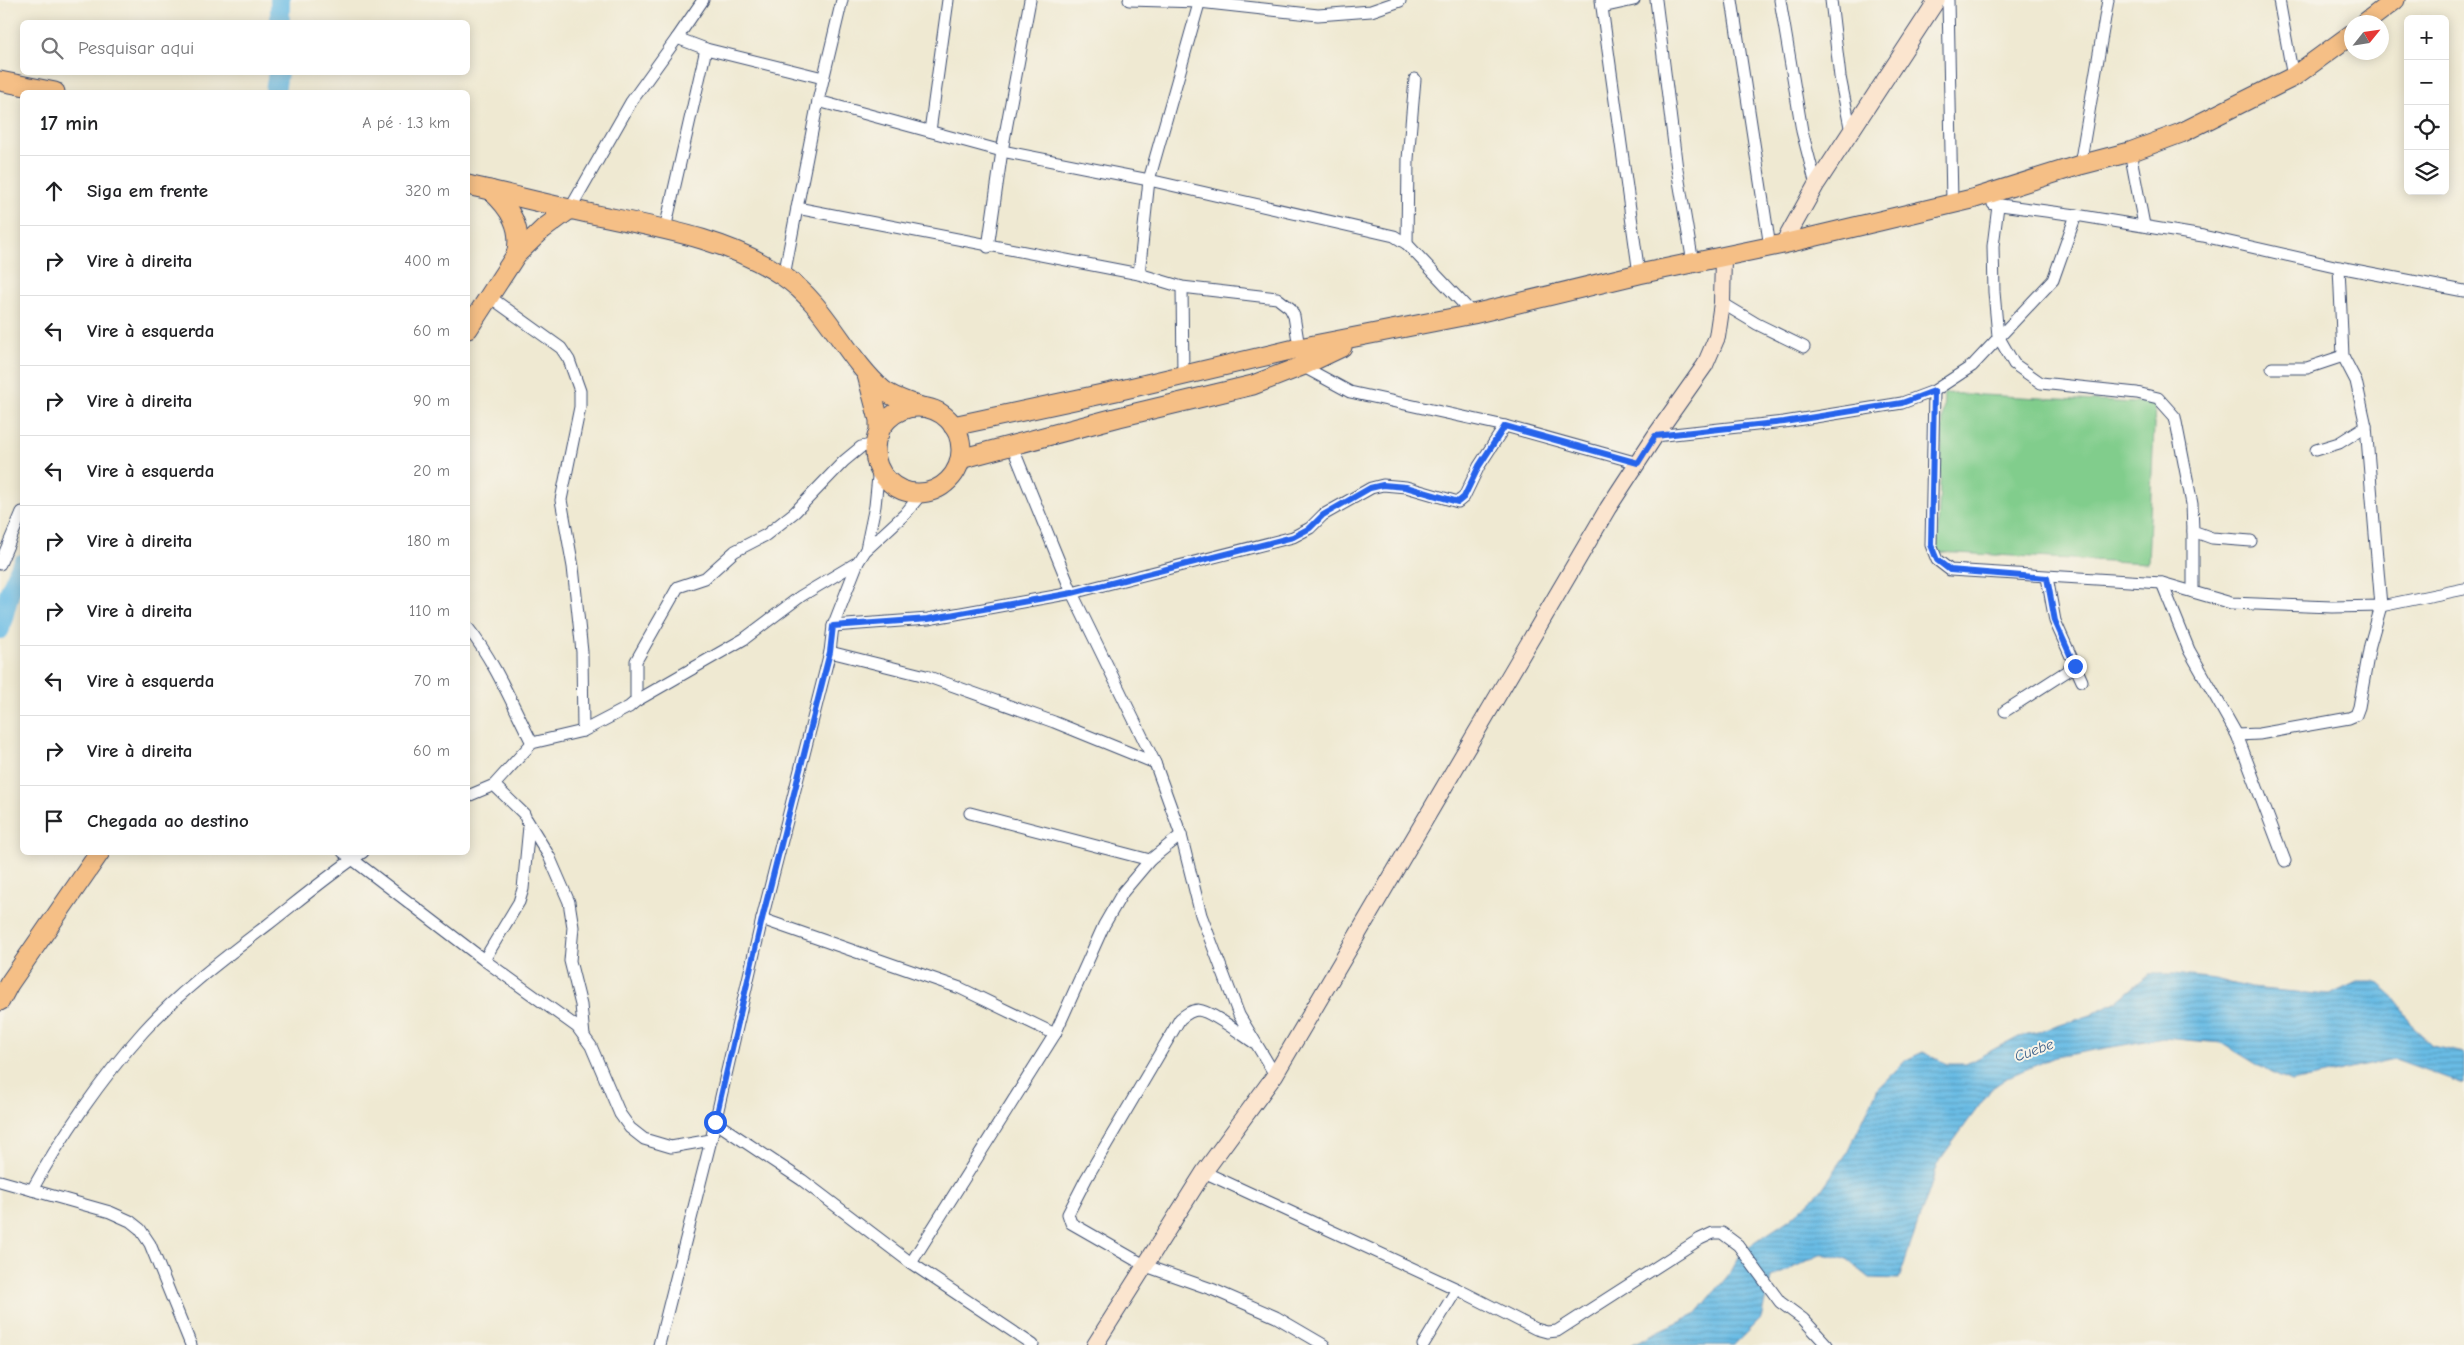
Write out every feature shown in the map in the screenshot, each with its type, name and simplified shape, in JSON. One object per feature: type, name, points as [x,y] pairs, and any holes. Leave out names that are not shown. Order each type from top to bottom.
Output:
[{"type":"main road","points":[[2375,15],[2395,0]]},
{"type":"main road","points":[[1776,246],[1851,132],[1931,4]]},
{"type":"main road","points":[[953,426],[1183,375],[1300,357],[1366,336],[1473,314],[1639,274],[1776,246],[1972,198],[2130,152],[2181,133],[2293,77],[2344,40]]},
{"type":"main road","points":[[0,81],[45,90]]},
{"type":"main road","points":[[470,185],[724,245],[784,276],[836,330],[867,374],[884,391],[939,413],[953,426],[959,436],[960,459],[955,472],[947,482],[935,490],[922,493],[909,492],[896,487],[886,478],[879,467],[877,439],[879,420],[867,374]]},
{"type":"main road","points":[[490,190],[506,205],[514,219],[520,242],[516,255]]},
{"type":"main road","points":[[470,326],[516,255],[543,229],[570,209]]},
{"type":"main road","points":[[1095,1345],[1204,1172],[1275,1075],[1598,525],[1655,436],[1705,365],[1717,337],[1722,303],[1723,257]]},
{"type":"main road","points":[[960,459],[1119,416],[1254,385],[1300,357]]},
{"type":"main road","points":[[877,439],[888,419],[903,410],[920,407]]},
{"type":"main road","points":[[0,1001],[4,981],[98,855]]},
{"type":"street","points":[[570,209],[631,102],[703,0]]},
{"type":"street","points":[[784,276],[823,78],[842,0]]},
{"type":"street","points":[[930,131],[948,0]]},
{"type":"street","points":[[988,247],[1002,151],[1030,0]]},
{"type":"street","points":[[1128,0],[1200,1],[1318,15],[1371,11],[1400,2]]},
{"type":"street","points":[[1634,0],[1602,3],[1639,274]]},
{"type":"street","points":[[1656,0],[1677,169],[1693,263]]},
{"type":"street","points":[[1732,0],[1776,246]]},
{"type":"street","points":[[1780,0],[1802,131],[1816,185]]},
{"type":"street","points":[[1830,0],[1840,77],[1851,132]]},
{"type":"street","points":[[1948,0],[1952,202]]},
{"type":"street","points":[[2080,165],[2108,0]]},
{"type":"street","points":[[2279,0],[2293,77]]},
{"type":"street","points":[[1139,274],[1149,180],[1200,1]]},
{"type":"street","points":[[678,38],[706,49],[823,78]]},
{"type":"street","points":[[665,230],[706,49]]},
{"type":"street","points":[[1407,244],[1408,159],[1415,80]]},
{"type":"street","points":[[818,102],[1002,151],[1149,180],[1394,236],[1407,244],[1473,314]]},
{"type":"street","points":[[2130,152],[2144,225]]},
{"type":"street","points":[[1972,198],[1998,206],[2076,215],[2203,236],[2339,267],[2464,291]]},
{"type":"street","points":[[1998,206],[1993,246],[1994,292],[1998,336],[2014,364],[2041,383],[2137,393],[2158,398],[2176,417],[2192,504],[2192,592]]},
{"type":"street","points":[[796,208],[988,247],[1139,274],[1182,287],[1276,298],[1290,308],[1294,316],[1300,357],[1350,392],[1505,426],[1638,463]]},
{"type":"street","points":[[1655,436],[1784,422],[1902,403],[1934,391],[1972,366],[1998,336],[2053,280],[2076,215]]},
{"type":"street","points":[[2237,734],[2293,729],[2349,718],[2356,715],[2359,707],[2370,645],[2381,606],[2366,426],[2356,381],[2344,356],[2339,267]]},
{"type":"street","points":[[1182,287],[1183,375]]},
{"type":"street","points":[[490,297],[561,348],[569,360],[580,390],[580,407],[561,500],[573,567],[582,652],[584,731]]},
{"type":"street","points":[[1722,303],[1757,324],[1804,346]]},
{"type":"street","points":[[2272,368],[2307,368],[2344,356]]},
{"type":"street","points":[[1934,391],[1931,545],[1937,560],[1950,570],[2047,578],[2162,583],[2230,604],[2332,607],[2381,606],[2464,589]]},
{"type":"street","points":[[833,626],[928,619],[1072,593],[1293,537],[1310,528],[1323,515],[1370,488],[1383,485],[1406,487],[1458,502],[1464,497],[1479,466],[1505,426]]},
{"type":"street","points":[[2316,450],[2339,443],[2366,426]]},
{"type":"street","points":[[636,701],[636,661],[678,587],[705,578],[735,551],[766,535],[795,512],[844,461],[861,447],[877,439]]},
{"type":"street","points":[[1012,446],[1072,593],[1155,763],[1181,835],[1201,915],[1214,949],[1240,1015],[1275,1075]]},
{"type":"street","points":[[865,551],[875,506],[879,467]]},
{"type":"street","points":[[659,1345],[711,1140],[762,919],[830,652],[833,626],[858,562],[865,551],[905,514],[922,493]]},
{"type":"street","points":[[0,564],[20,517]]},
{"type":"street","points":[[2193,531],[2212,538],[2251,541]]},
{"type":"street","points":[[470,795],[494,785],[532,743],[584,731],[629,707],[636,701],[744,639],[801,596],[858,562]]},
{"type":"street","points":[[2047,578],[2055,621],[2082,681]]},
{"type":"street","points":[[2162,583],[2190,650],[2237,734],[2285,861]]},
{"type":"street","points":[[470,631],[495,669],[532,743]]},
{"type":"street","points":[[830,652],[926,676],[1054,722],[1155,763]]},
{"type":"street","points":[[2005,711],[2075,666]]},
{"type":"street","points":[[494,785],[528,820],[549,856],[569,902],[573,928],[570,960],[581,1004],[584,1036]]},
{"type":"street","points":[[970,813],[1150,860]]},
{"type":"street","points":[[484,960],[519,902],[523,889],[528,842],[528,820]]},
{"type":"street","points":[[911,1263],[1055,1034],[1104,924],[1123,892],[1150,860],[1181,835]]},
{"type":"street","points":[[32,1190],[54,1151],[142,1033],[177,997],[348,856],[484,960],[577,1027],[591,1046],[620,1114],[630,1128],[644,1139],[671,1147],[711,1140]]},
{"type":"street","points":[[762,919],[960,988],[1055,1034]]},
{"type":"street","points":[[1256,1044],[1207,1013],[1198,1010],[1189,1012],[1180,1018],[1069,1210],[1071,1222],[1146,1266],[1214,1290],[1276,1317],[1324,1345]]},
{"type":"street","points":[[715,1122],[802,1180],[911,1263],[1033,1345]]},
{"type":"street","points":[[1204,1172],[1457,1289],[1536,1330],[1547,1332],[1557,1330],[1700,1239],[1713,1233],[1722,1233],[1738,1245],[1780,1302],[1803,1319],[1827,1345]]},
{"type":"street","points":[[0,1181],[110,1212],[130,1221],[140,1229],[150,1244],[191,1345]]},
{"type":"street","points":[[1423,1345],[1457,1289]]},
{"type":"green space","points":[[1944,393],[2155,404],[2148,563],[1937,552]]},
{"type":"water","name":"Cuebe","points":[[2149,974],[2175,974],[2215,979],[2250,988],[2329,995],[2357,982],[2376,982],[2395,998],[2413,1028],[2433,1046],[2464,1053],[2464,1084],[2395,1059],[2292,1082],[2271,1073],[2222,1043],[2163,1038],[2055,1057],[2010,1076],[1992,1088],[1939,1161],[1899,1279],[1870,1278],[1846,1259],[1822,1254],[1771,1278],[1761,1318],[1734,1345],[1630,1345],[1697,1313],[1731,1272],[1742,1251],[1790,1219],[1820,1192],[1847,1153],[1878,1088],[1906,1060],[1923,1052],[1947,1064],[1966,1064],[2019,1036],[2042,1031],[2091,1015],[2117,1001]]},
{"type":"waterway","points":[[280,0],[280,20]]},
{"type":"waterway","points":[[275,90],[278,75]]},
{"type":"waterway","points":[[0,629],[10,591],[20,568]]},
{"type":"route","points":[[715,1122],[762,919],[830,652],[833,626],[928,619],[1072,593],[1293,537],[1310,528],[1323,515],[1370,488],[1383,485],[1406,487],[1456,503],[1464,497],[1479,466],[1505,426],[1638,463],[1655,436],[1784,422],[1902,403],[1934,391],[1931,545],[1937,560],[1950,570],[2047,578],[2055,621],[2075,666]]}]
